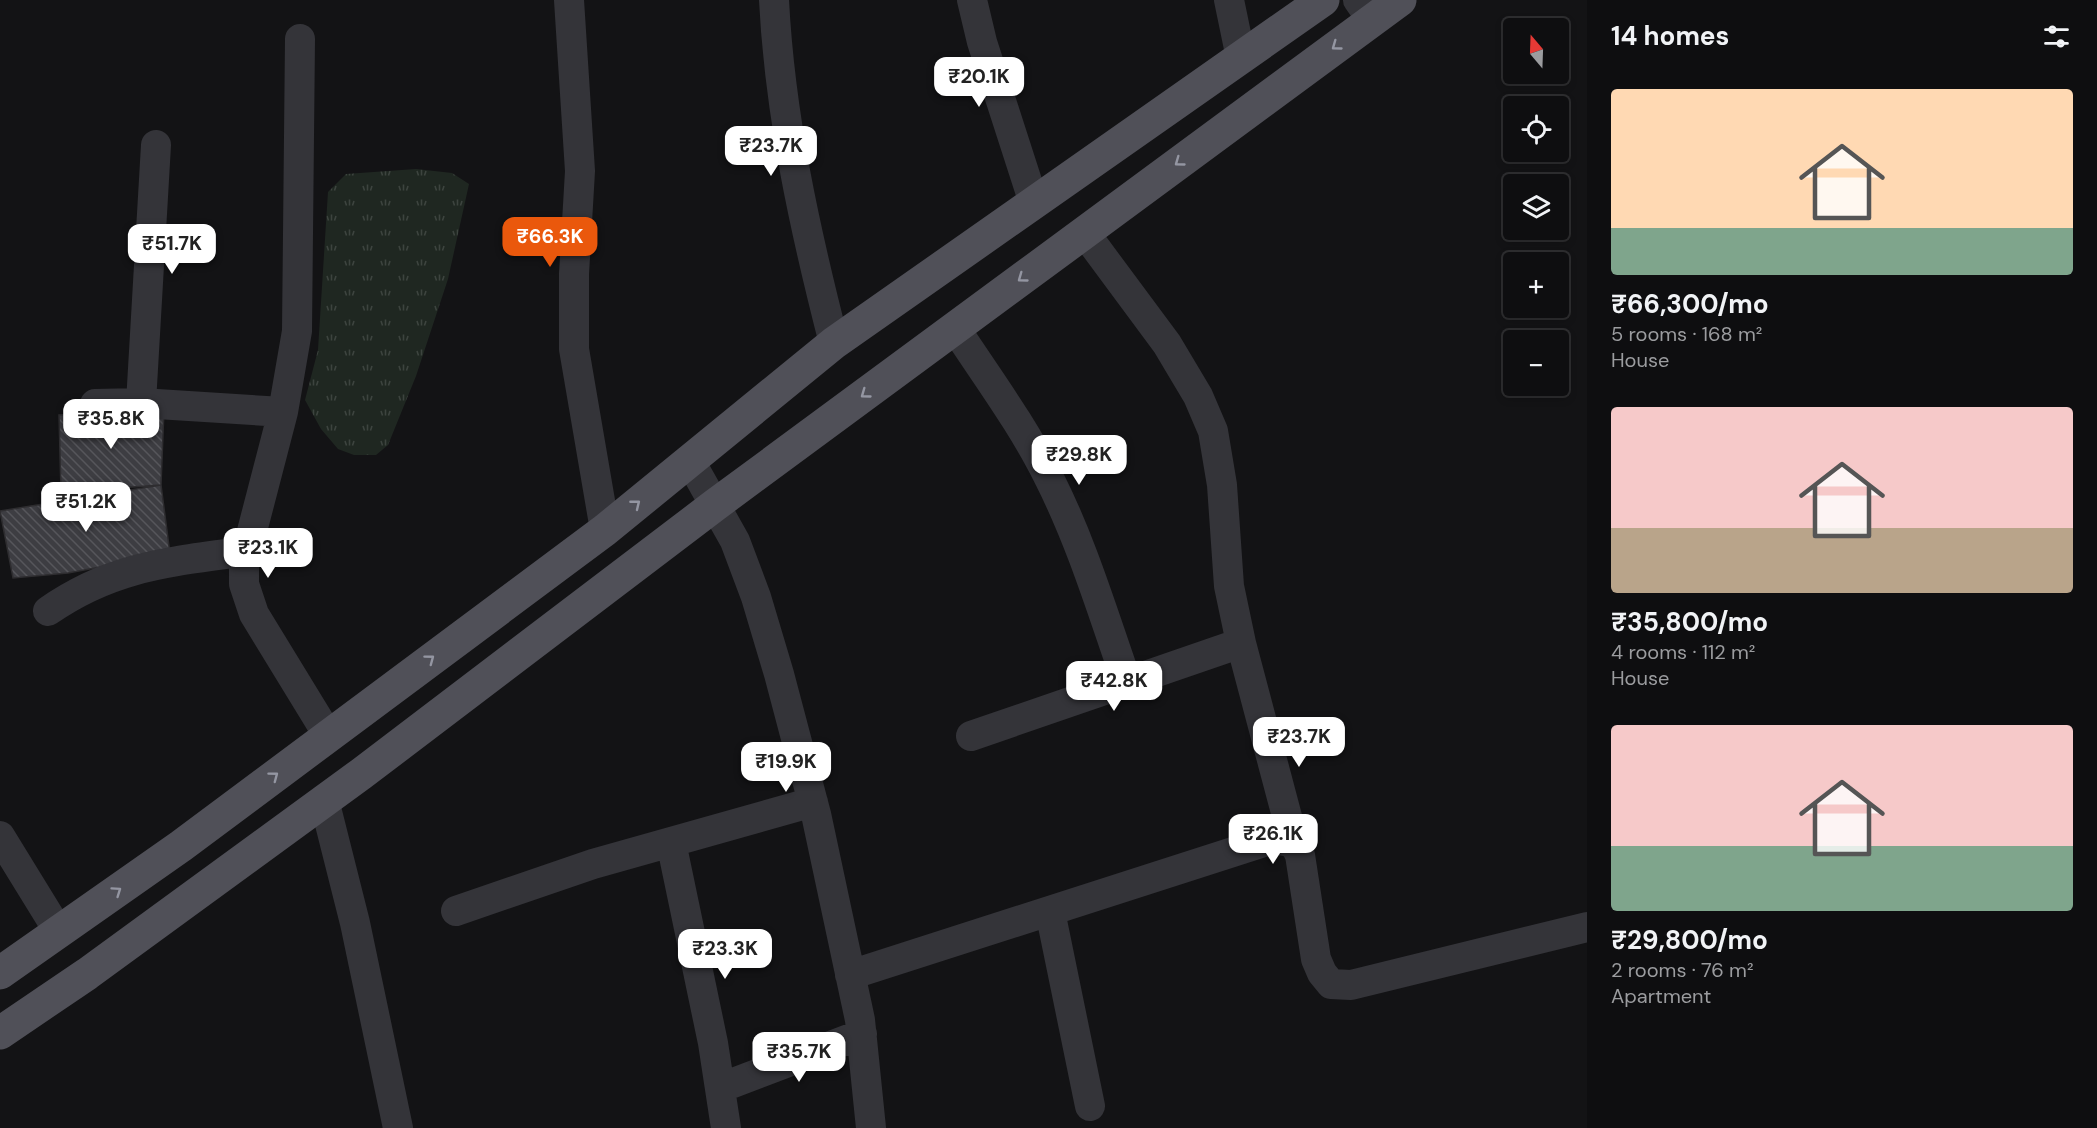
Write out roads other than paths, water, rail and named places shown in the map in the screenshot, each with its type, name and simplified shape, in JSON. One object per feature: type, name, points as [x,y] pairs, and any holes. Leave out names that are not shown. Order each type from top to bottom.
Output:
[{"type":"main road","points":[[0,973],[181,846],[605,530],[834,343],[1323,0]]},
{"type":"main road","points":[[0,1033],[111,956],[324,800],[715,505],[1084,232],[1365,10],[1400,0]]},
{"type":"main road","points":[[70,924],[111,956]]},
{"type":"street","points":[[570,0],[580,171],[574,274],[574,349],[605,530]]},
{"type":"street","points":[[774,0],[788,142],[808,241],[834,343]]},
{"type":"street","points":[[972,0],[982,42],[1034,203]]},
{"type":"street","points":[[1229,0],[1241,58]]},
{"type":"street","points":[[300,39],[297,331],[283,411],[248,551],[244,584],[254,614],[328,735]]},
{"type":"street","points":[[141,403],[156,145]]},
{"type":"street","points":[[1084,232],[1167,344],[1198,396],[1213,431],[1222,485],[1229,586],[1241,643],[1294,843],[1300,855],[1316,959],[1322,973],[1331,984],[1351,985],[1587,927]]},
{"type":"street","points":[[954,328],[1028,440],[1049,478],[1074,532],[1127,682]]},
{"type":"street","points":[[95,404],[141,403],[283,411]]},
{"type":"street","points":[[690,461],[735,542],[756,597],[813,802],[862,1034],[871,1128]]},
{"type":"street","points":[[48,611],[75,592],[107,577],[152,565],[248,551]]},
{"type":"street","points":[[971,736],[1241,643]]},
{"type":"street","points":[[324,800],[355,923],[398,1128]]},
{"type":"street","points":[[456,911],[593,864],[813,802]]},
{"type":"street","points":[[0,836],[70,924]]},
{"type":"street","points":[[850,975],[1264,842],[1280,840],[1294,843]]},
{"type":"street","points":[[671,842],[726,1128]]},
{"type":"street","points":[[1050,910],[1090,1106]]},
{"type":"street","points":[[720,1088],[862,1034]]}]
